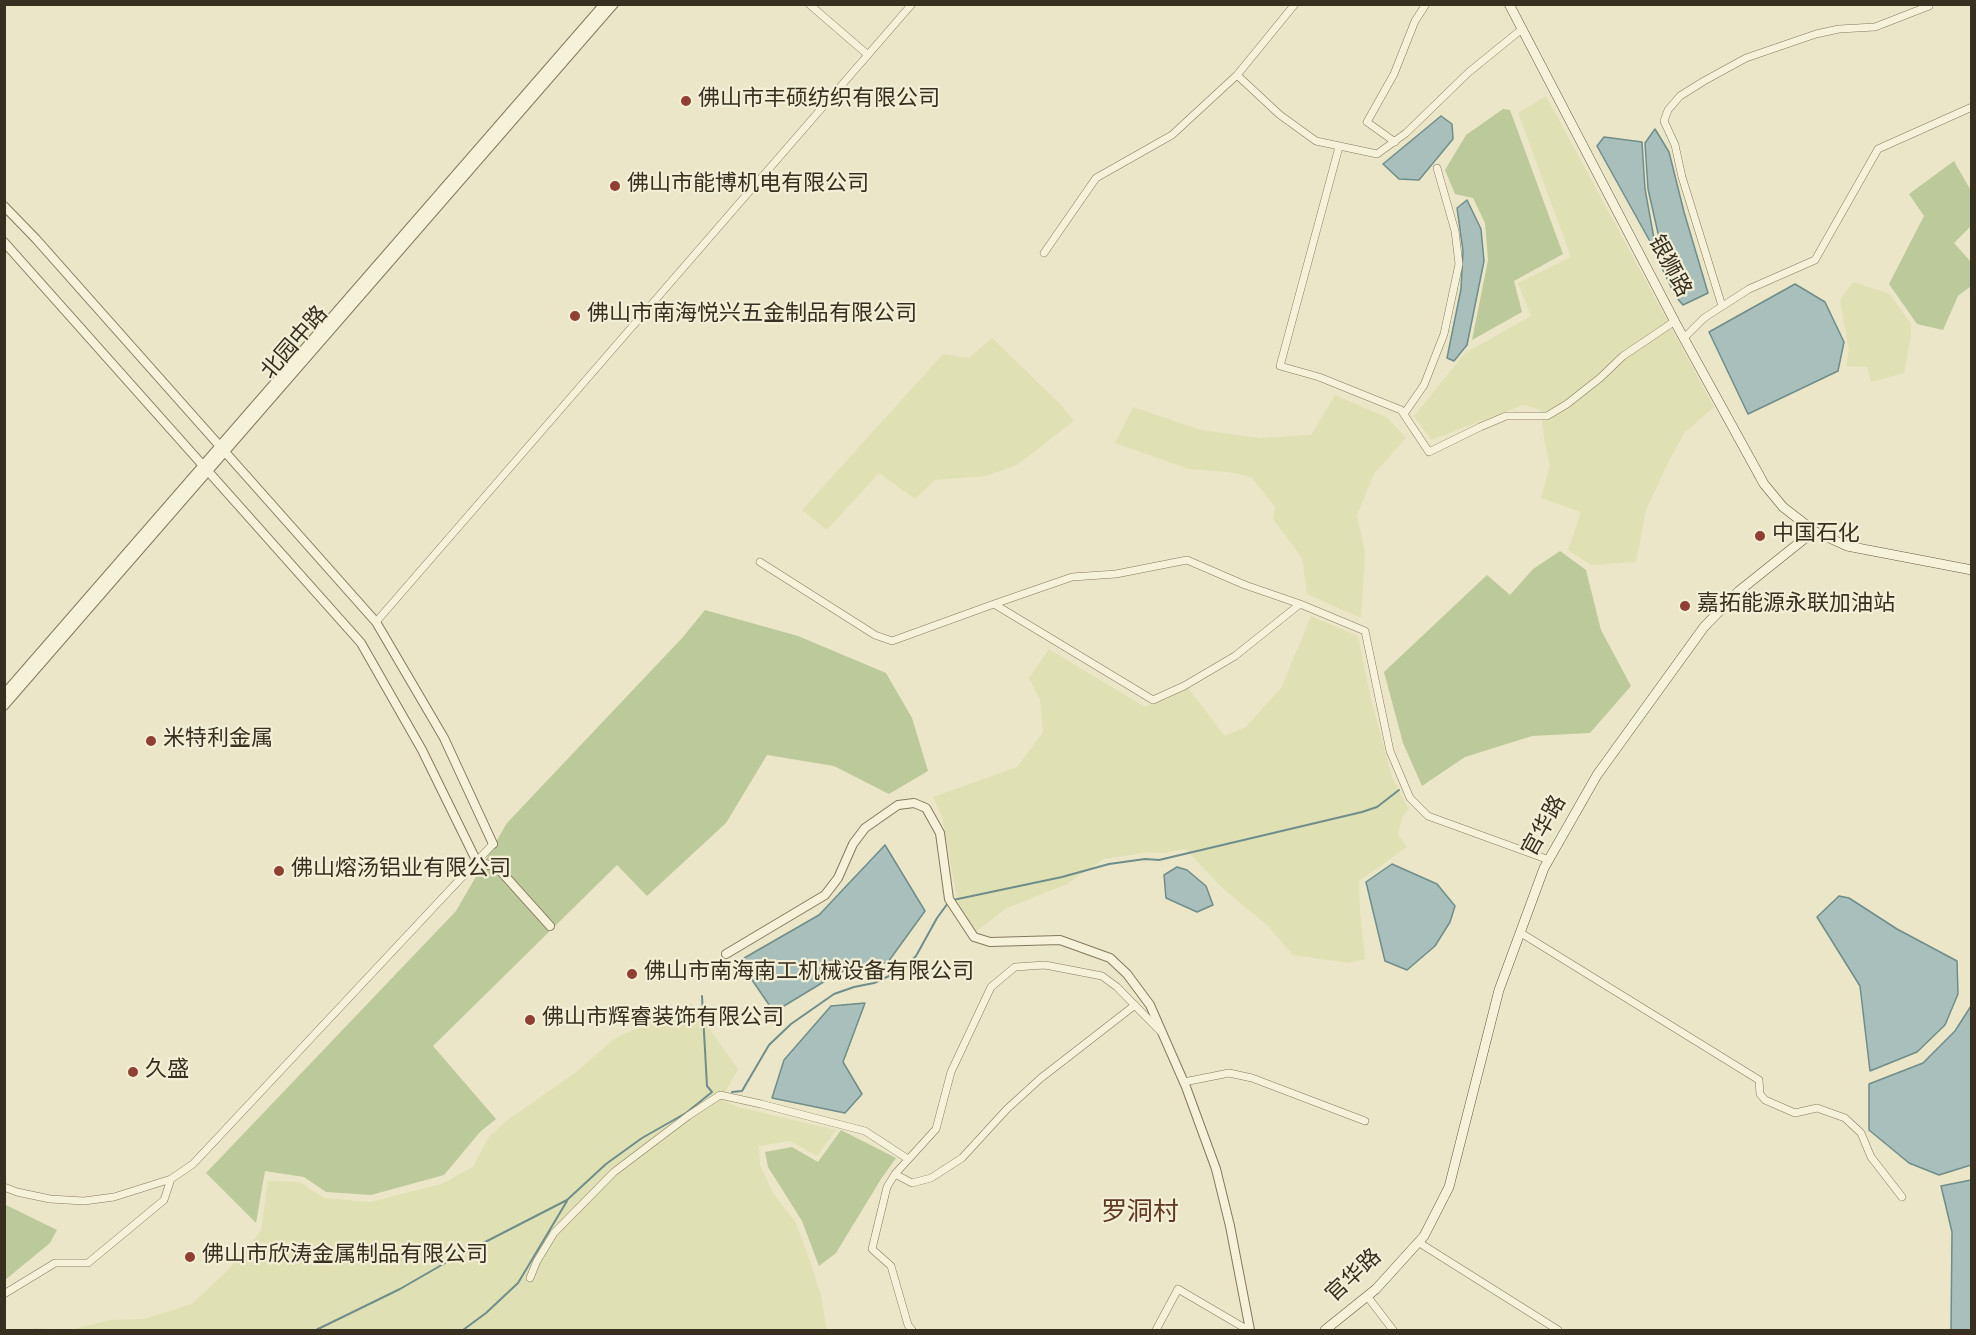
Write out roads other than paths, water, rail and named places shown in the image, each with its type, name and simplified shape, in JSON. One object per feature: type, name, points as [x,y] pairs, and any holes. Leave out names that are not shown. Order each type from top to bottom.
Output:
[{"type":"main road","name":"银狮路","points":[[1509,4],[1684,338],[1764,484],[1783,507],[1814,531]]},
{"type":"main road","points":[[1814,531],[1847,546],[1971,570]]},
{"type":"main road","name":"官华路","points":[[1325,1330],[1376,1289],[1424,1236],[1449,1187],[1499,990],[1549,860],[1597,775],[1704,627],[1739,591],[1814,531]]},
{"type":"street","name":"北园中路","points":[[223,450],[604,4]]},
{"type":"street","name":"北园中路","points":[[4,694],[223,450],[614,4]]},
{"type":"street","points":[[809,4],[868,56]]},
{"type":"street","points":[[376,622],[912,4]]},
{"type":"street","points":[[1044,254],[1096,178],[1172,135],[1237,75],[1295,4]]},
{"type":"street","points":[[1395,142],[1367,122],[1394,74],[1415,21],[1426,4]]},
{"type":"street","points":[[1722,306],[1682,177],[1675,145],[1664,121],[1668,110],[1680,96],[1746,58],[1816,34],[1839,29],[1875,27],[1929,6]]},
{"type":"street","points":[[1237,75],[1280,115],[1316,141],[1377,154],[1395,142],[1469,72],[1522,29]]},
{"type":"street","points":[[1684,338],[1704,318],[1749,289],[1815,260],[1878,149],[1971,107]]},
{"type":"street","points":[[1339,147],[1280,366],[1319,377],[1401,411],[1429,452],[1506,416],[1547,416],[1567,404],[1600,378],[1623,356],[1675,321]]},
{"type":"street","points":[[1404,414],[1424,385],[1444,334],[1458,264],[1455,231],[1437,168]]},
{"type":"street","points":[[4,206],[36,239],[376,622],[444,738],[493,844],[193,1164],[171,1179],[114,1197],[84,1201],[50,1199],[4,1187]]},
{"type":"street","points":[[4,242],[362,643],[422,750],[477,862],[497,867],[550,926]]},
{"type":"street","name":"北园中路","points":[[4,706],[207,468]]},
{"type":"street","points":[[760,562],[875,635],[892,641],[1071,577],[1116,574],[1187,560],[1365,631],[1390,751],[1410,798],[1428,816],[1549,860]]},
{"type":"street","points":[[994,604],[1153,700],[1184,686],[1235,656],[1300,604]]},
{"type":"street","points":[[726,954],[825,895],[838,878],[853,844],[865,828],[898,805],[914,803],[926,808],[940,833],[951,901],[974,937],[990,942],[1060,940],[1110,958],[1127,974],[1150,1005],[1184,1082],[1216,1169],[1230,1226],[1249,1330]]},
{"type":"street","points":[[1521,933],[1759,1080],[1760,1094],[1765,1100],[1795,1113],[1816,1108],[1845,1118],[1861,1133],[1871,1157],[1902,1197]]},
{"type":"street","points":[[912,1330],[908,1325],[891,1266],[872,1249],[887,1187],[895,1174],[936,1129],[951,1072],[991,987],[1015,967],[1044,965],[1102,976],[1117,987],[1162,1033]]},
{"type":"street","points":[[895,1174],[912,1183],[931,1178],[962,1158],[1007,1109],[1041,1078],[1135,1005]]},
{"type":"street","points":[[1184,1082],[1229,1074],[1251,1078],[1365,1120]]},
{"type":"street","points":[[530,1278],[537,1261],[554,1233],[614,1172],[688,1116],[720,1095],[865,1131],[908,1159]]},
{"type":"street","points":[[4,1294],[55,1263],[88,1263],[164,1200],[171,1179]]},
{"type":"street","points":[[1418,1242],[1558,1330]]},
{"type":"street","points":[[1156,1330],[1178,1289],[1249,1330]]},
{"type":"street","points":[[1367,1296],[1393,1330]]},
{"type":"water","points":[[1441,116],[1452,124],[1453,139],[1419,180],[1399,179],[1383,164]]},
{"type":"water","points":[[1655,129],[1669,152],[1708,293],[1683,305],[1676,297],[1654,252],[1659,250],[1660,242],[1648,189],[1645,143]]},
{"type":"water","points":[[1604,137],[1642,142],[1645,189],[1655,244],[1652,245],[1597,146]]},
{"type":"water","points":[[1467,200],[1481,229],[1484,261],[1467,345],[1454,361],[1447,358],[1461,289],[1463,251],[1457,208]]},
{"type":"water","points":[[1795,284],[1825,302],[1844,342],[1838,371],[1748,414],[1709,332]]},
{"type":"water","points":[[885,845],[925,911],[888,962],[840,972],[774,1012],[739,961],[819,915]]},
{"type":"water","points":[[1392,864],[1437,884],[1455,906],[1450,922],[1435,946],[1407,970],[1385,961],[1366,882]]},
{"type":"water","points":[[1177,867],[1187,870],[1206,886],[1213,905],[1197,912],[1166,898],[1164,875]]},
{"type":"water","points":[[1839,896],[1849,898],[1897,929],[1957,961],[1958,994],[1945,1025],[1917,1052],[1870,1071],[1860,986],[1817,917]]},
{"type":"water","points":[[865,1003],[843,1062],[862,1094],[845,1113],[772,1098],[784,1060],[831,1006]]},
{"type":"water","points":[[1971,1006],[1971,1165],[1939,1175],[1909,1163],[1869,1130],[1869,1084],[1923,1063],[1955,1031]]},
{"type":"water","points":[[1971,1180],[1971,1330],[1951,1330],[1952,1232],[1941,1186]]},
{"type":"waterway","points":[[953,900],[1062,877],[1109,864],[1145,859],[1159,860],[1362,812],[1377,807],[1399,790]]},
{"type":"waterway","points":[[732,1092],[742,1091],[769,1045],[791,1024],[834,994],[874,983],[902,970],[916,956],[948,903]]},
{"type":"waterway","points":[[316,1330],[400,1289],[452,1259],[567,1200],[606,1164],[642,1138],[686,1113],[712,1092],[707,1086],[702,996]]},
{"type":"waterway","points":[[463,1330],[486,1313],[518,1283],[567,1201]]},
{"type":"place","name":"佛山市丰硕纺织有限公司","points":[[686,101]]},
{"type":"place","name":"佛山市能博机电有限公司","points":[[615,186]]},
{"type":"place","name":"佛山市南海悦兴五金制品有限公司","points":[[575,316]]},
{"type":"place","name":"中国石化","points":[[1760,536]]},
{"type":"place","name":"嘉拓能源永联加油站","points":[[1685,606]]},
{"type":"place","name":"米特利金属","points":[[151,741]]},
{"type":"place","name":"佛山熔汤铝业有限公司","points":[[279,871]]},
{"type":"place","name":"佛山市南海南工机械设备有限公司","points":[[632,974]]},
{"type":"place","name":"佛山市辉睿装饰有限公司","points":[[530,1020]]},
{"type":"place","name":"久盛","points":[[133,1072]]},
{"type":"place","name":"佛山市欣涛金属制品有限公司","points":[[190,1257]]},
{"type":"district","name":"罗洞村","points":[[1140,1215]]}]
